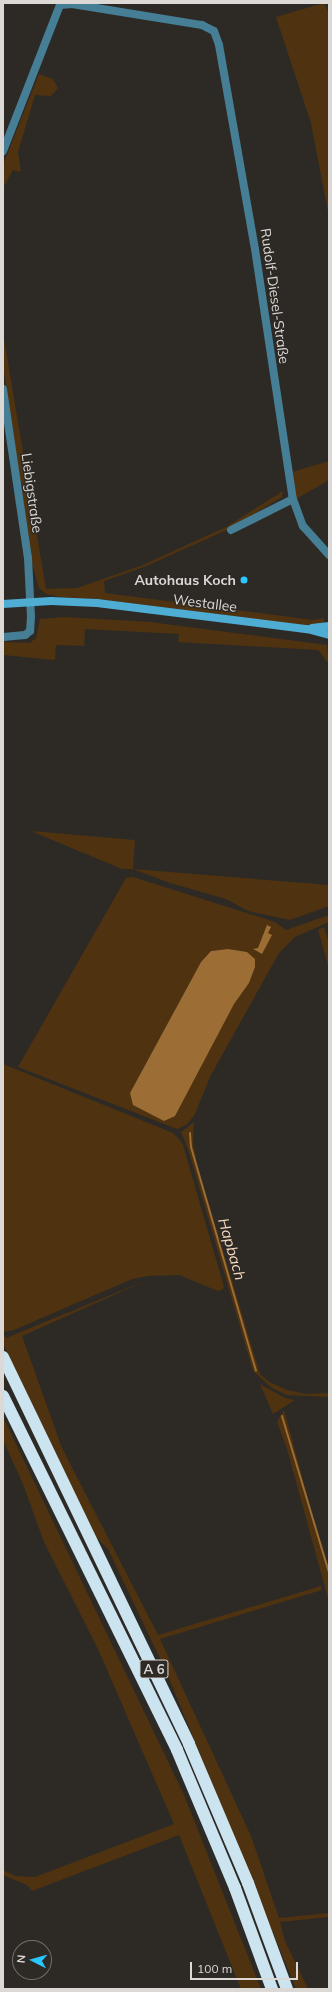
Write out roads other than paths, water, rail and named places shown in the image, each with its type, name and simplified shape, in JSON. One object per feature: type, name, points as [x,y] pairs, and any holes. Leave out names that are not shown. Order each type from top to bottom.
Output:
[{"type":"highway","name":"A 6","points":[[3,1357],[190,1744],[248,1883],[287,1989]]},
{"type":"highway","name":"A 6","points":[[3,1396],[177,1750],[235,1888],[272,1989]]},
{"type":"main road","name":"Westallee","points":[[3,604],[31,602],[97,603],[307,629],[329,635]]},
{"type":"main road","name":"Westallee","points":[[307,629],[329,626]]},
{"type":"street","name":"Rudolf-Diesel-Straße","points":[[66,4],[202,25],[214,31],[219,45],[253,233],[293,499],[303,526],[329,555]]},
{"type":"street","points":[[3,151],[56,11],[60,5],[66,4]]},
{"type":"street","name":"Liebigstraße","points":[[3,389],[28,558],[31,602],[30,631],[25,635],[3,637]]},
{"type":"street","points":[[231,530],[293,499]]},
{"type":"waterway","name":"Hapbach","points":[[190,1133],[191,1147],[256,1371]]},
{"type":"waterway","name":"Hapbach","points":[[282,1416],[329,1573]]},
{"type":"place","name":"Autohaus Koch","points":[[244,580]]}]
